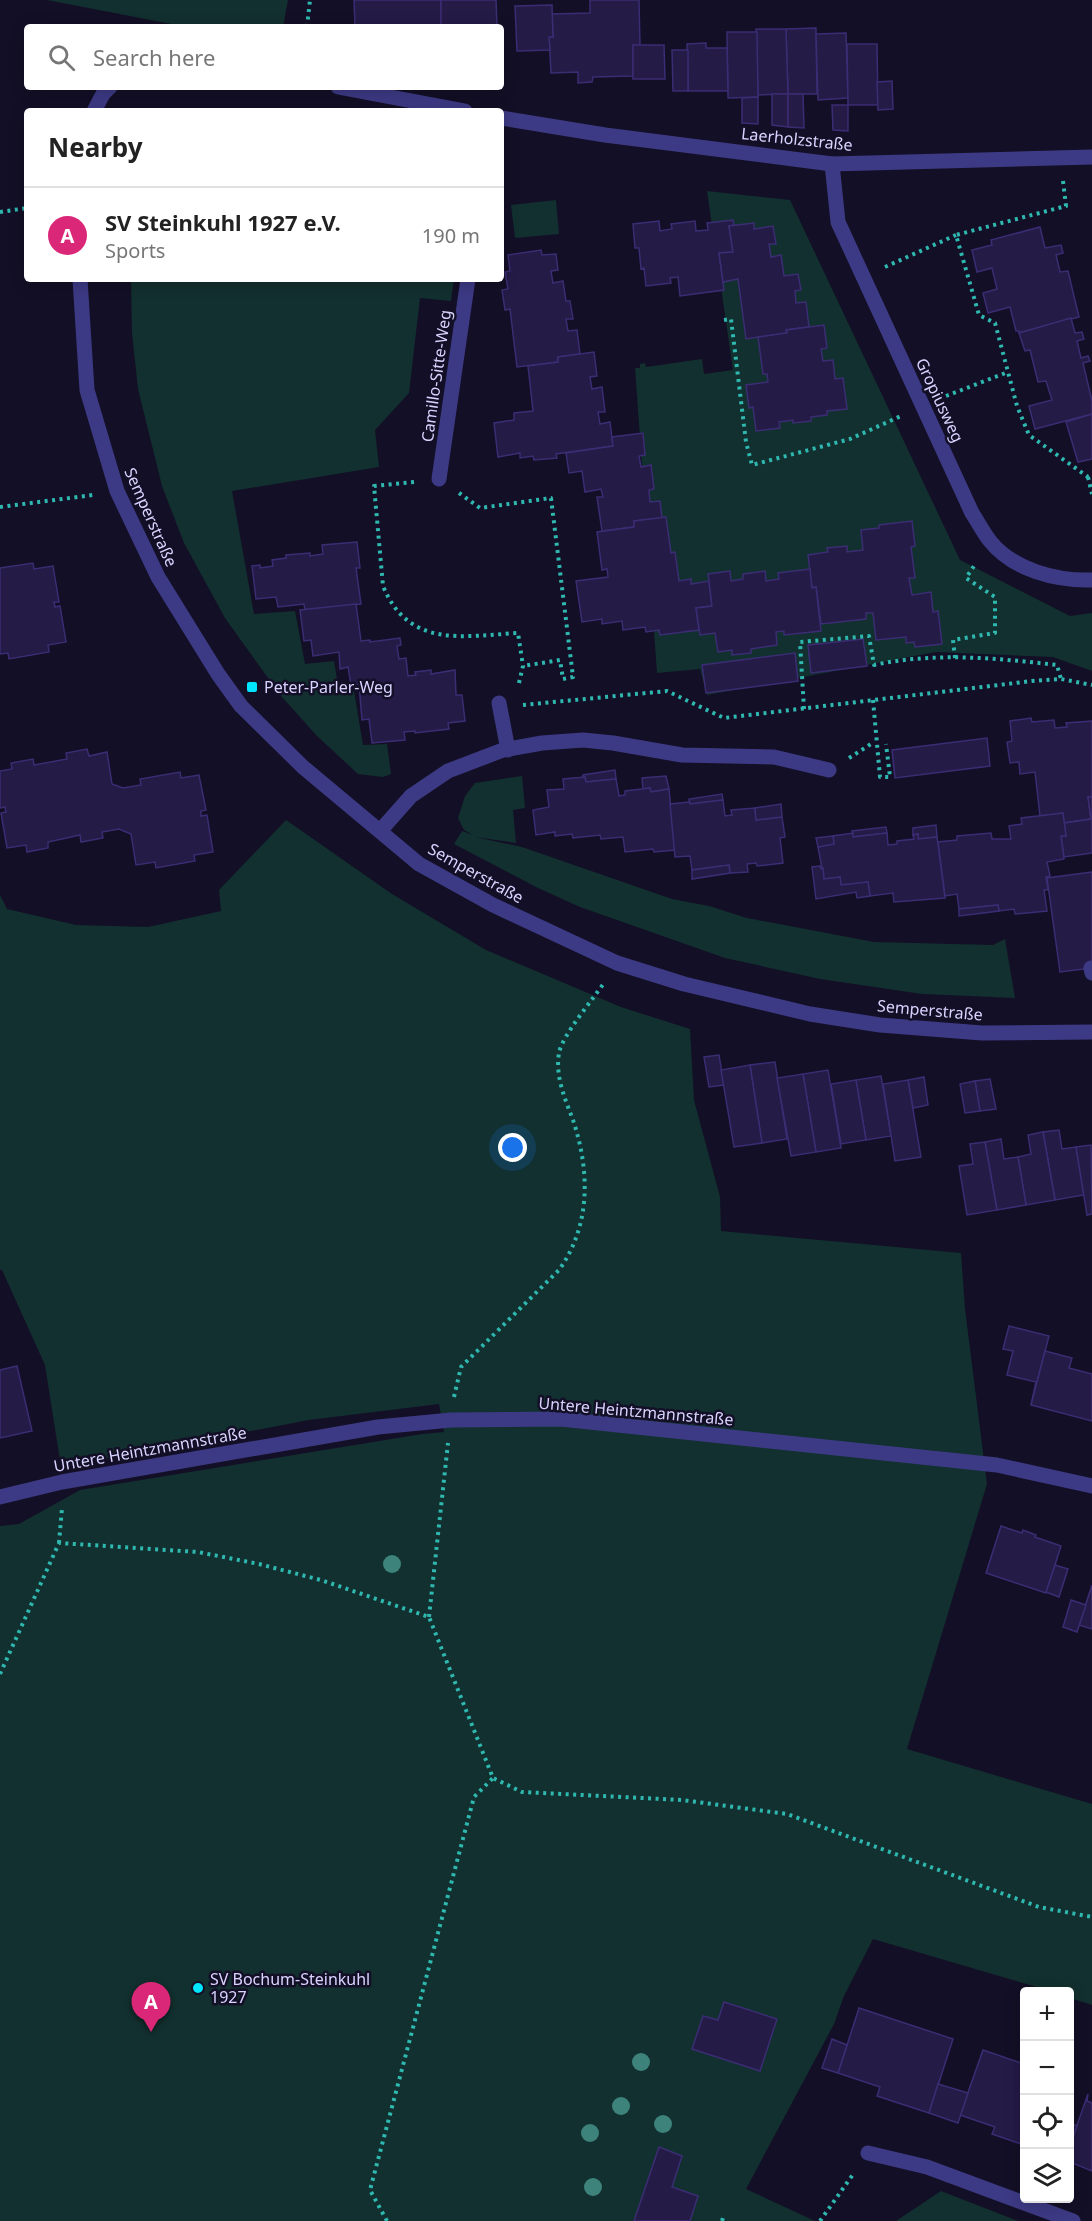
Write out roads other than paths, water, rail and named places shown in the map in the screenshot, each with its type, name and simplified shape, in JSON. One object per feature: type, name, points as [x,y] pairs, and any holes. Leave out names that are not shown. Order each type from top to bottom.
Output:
[{"type":"street","points":[[96,108],[107,90]]},
{"type":"street","points":[[354,90],[449,108]]},
{"type":"street","name":"Laerholzstraße","points":[[504,118],[605,135],[832,164],[1092,157]]},
{"type":"street","name":"Gropiusweg","points":[[832,164],[838,222],[972,513],[991,542],[1008,557],[1038,573],[1075,580],[1092,580]]},
{"type":"street","name":"Semperstraße","points":[[80,282],[87,390],[117,491],[158,577],[218,674],[241,706],[303,767],[419,864],[494,905],[617,963],[684,984],[798,1011],[880,1025],[982,1033],[1092,1032]]},
{"type":"street","name":"Camillo-Sitte-Weg","points":[[439,479],[468,282]]},
{"type":"street","points":[[507,704],[508,750]]},
{"type":"street","points":[[380,831],[411,796],[448,771],[508,750],[542,742],[583,740],[682,755],[774,757],[829,770]]},
{"type":"street","points":[[1091,968],[1092,974]]},
{"type":"street","name":"Untere Heintzmannstraße","points":[[0,1497],[62,1482],[378,1427],[451,1420],[561,1419],[997,1465],[1092,1486]]},
{"type":"street","points":[[868,2153],[927,2167],[1073,2221]]},
{"type":"place","name":"Peter-Parler-Weg","points":[[252,687]]},
{"type":"place","name":"SV Bochum-Steinkuhl 1927","points":[[198,1988]]},
{"type":"place","name":"SV Steinkuhl 1927 e.V.","points":[[151,2032]]}]
